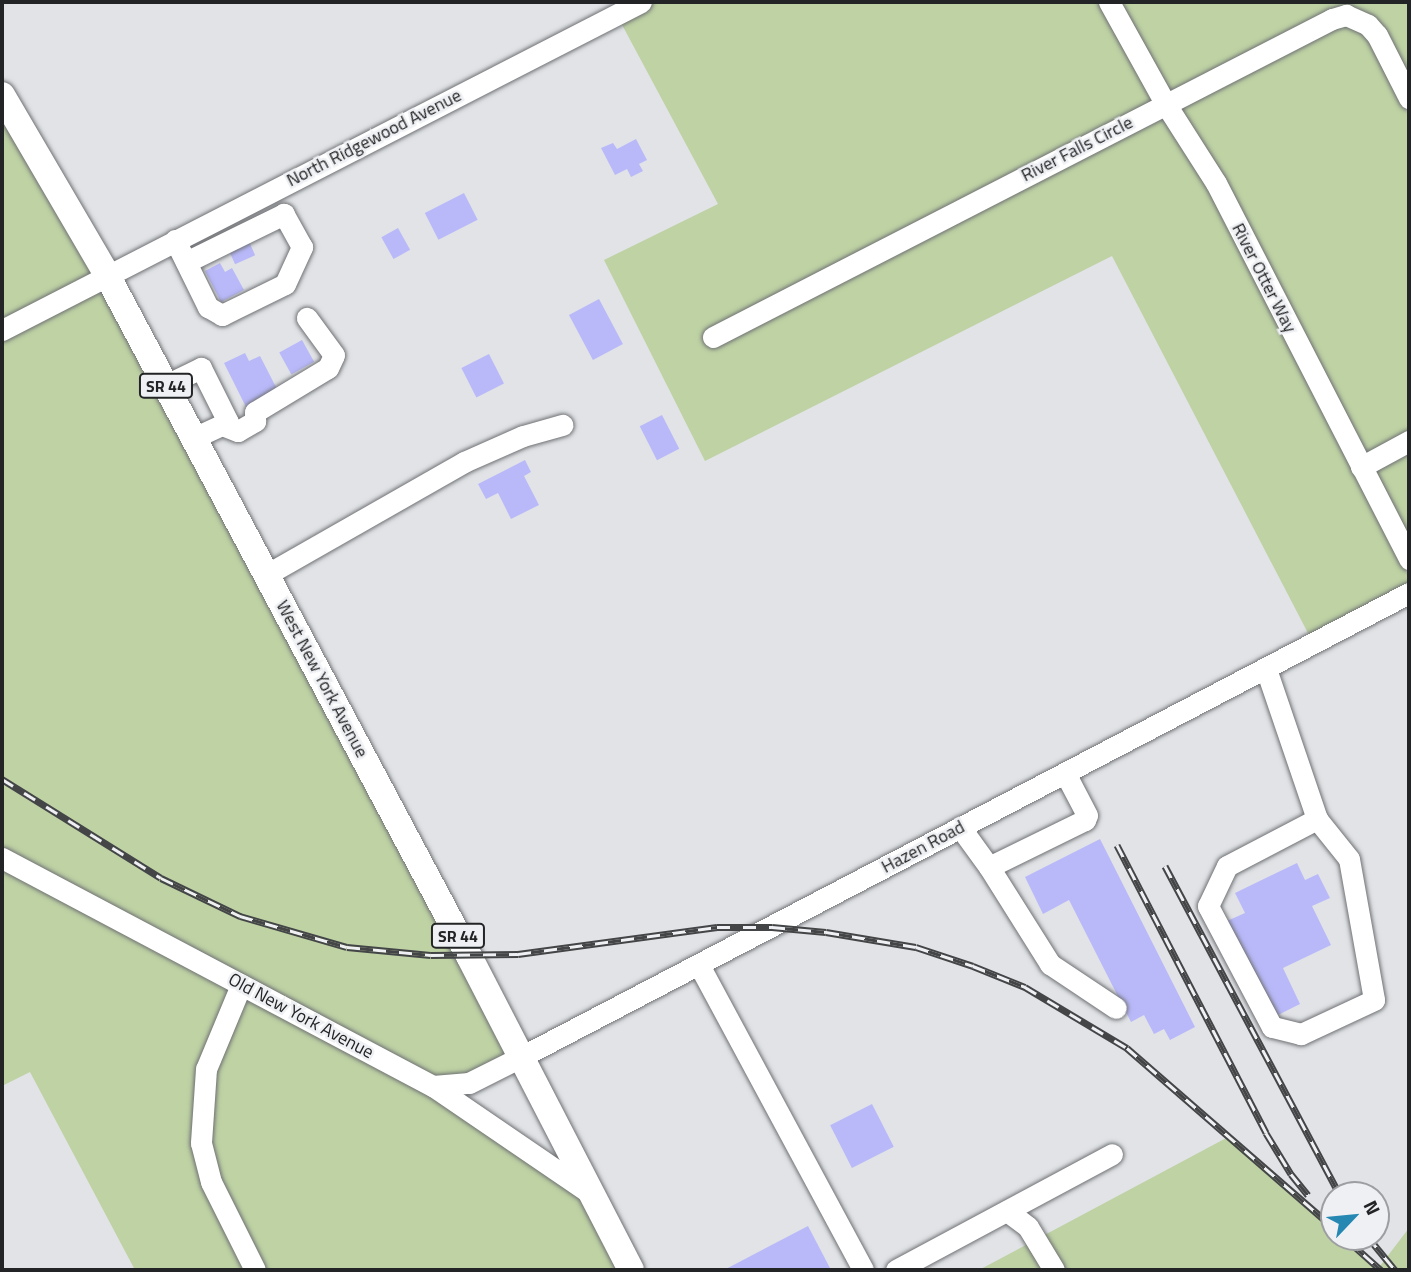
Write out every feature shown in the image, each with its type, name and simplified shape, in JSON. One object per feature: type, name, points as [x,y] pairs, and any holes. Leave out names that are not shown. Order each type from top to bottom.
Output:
[{"type":"main road","name":"West New York Avenue","points":[[2,95],[107,275],[166,385],[469,956],[519,1058],[631,1270]]},
{"type":"street","name":"North Ridgewood Avenue","points":[[2,330],[640,2]]},
{"type":"street","name":"River Otter Way","points":[[1109,2],[1165,103],[1216,183],[1409,559]]},
{"type":"street","name":"River Falls Circle","points":[[713,337],[1332,19],[1346,15],[1358,19],[1377,34],[1409,98]]},
{"type":"street","points":[[175,240],[208,307],[222,315],[285,284],[302,247],[284,214],[186,262]]},
{"type":"street","points":[[222,425],[238,431],[255,421],[255,412],[328,368],[334,355],[307,318]]},
{"type":"street","points":[[166,385],[201,368],[228,422],[194,438]]},
{"type":"street","points":[[267,575],[464,462],[523,436],[562,425]]},
{"type":"street","points":[[1361,467],[1409,442]]},
{"type":"street","name":"Hazen Road","points":[[433,1086],[469,1083],[519,1058],[1409,593]]},
{"type":"street","points":[[1266,669],[1317,819],[1349,859],[1374,1000],[1301,1034],[1272,1027],[1208,906],[1227,866],[1317,819]]},
{"type":"street","points":[[989,867],[1086,820],[1087,816],[1065,773]]},
{"type":"street","points":[[960,827],[989,867],[1050,964],[1116,1008]]},
{"type":"street","name":"Old New York Avenue","points":[[2,858],[433,1086],[590,1193]]},
{"type":"street","points":[[699,965],[863,1270]]},
{"type":"street","points":[[241,985],[206,1069],[201,1143],[211,1182],[255,1270]]},
{"type":"street","points":[[896,1270],[1112,1154]]},
{"type":"street","points":[[1007,1211],[1028,1227],[1054,1270]]},
{"type":"green space","points":[[657,2],[1100,2],[1154,101],[703,334],[709,347],[1162,114],[1208,187],[1409,577],[1409,585],[1310,637],[1112,256],[705,461],[604,260],[718,204],[620,21]]},
{"type":"green space","points":[[1119,2],[1409,2],[1409,79],[1363,12],[1170,93]]},
{"type":"green space","points":[[1354,25],[1369,39],[1409,116],[1409,433],[1365,457],[1177,106],[1335,26]]},
{"type":"green space","points":[[2,114],[96,272],[2,321]]},
{"type":"green space","points":[[103,285],[508,1055],[467,1075],[436,1078],[9,853],[7,848],[2,849],[2,338]]},
{"type":"green space","points":[[1409,450],[1409,540],[1372,470]]},
{"type":"green space","points":[[2,867],[429,1093],[583,1199],[621,1270],[135,1270],[30,1072],[2,1086]]},
{"type":"green space","points":[[1230,1136],[1320,1218],[1320,1251],[1355,1251],[1376,1270],[979,1270]]},
{"type":"green space","points":[[1409,1228],[1409,1270],[1377,1270]]},
{"type":"building","points":[[636,139],[647,160],[639,164],[643,171],[631,177],[627,169],[615,175],[601,148],[613,143],[617,149]]},
{"type":"building","points":[[464,193],[478,220],[438,240],[425,213]]},
{"type":"building","points":[[398,228],[410,250],[394,259],[381,237]]},
{"type":"building","points":[[247,237],[255,255],[235,264],[227,246]]},
{"type":"building","points":[[220,263],[225,272],[232,268],[244,290],[221,302],[205,271]]},
{"type":"building","points":[[599,299],[623,344],[593,360],[569,315]]},
{"type":"building","points":[[302,340],[314,362],[291,374],[279,353]]},
{"type":"building","points":[[245,353],[249,361],[260,356],[278,391],[246,407],[224,363]]},
{"type":"building","points":[[489,354],[504,383],[476,397],[461,368]]},
{"type":"building","points":[[662,415],[679,449],[657,460],[640,426]]},
{"type":"building","points":[[525,460],[531,472],[524,476],[539,505],[511,519],[498,493],[486,499],[478,484]]},
{"type":"building","points":[[1100,839],[1195,1027],[1170,1040],[1164,1029],[1154,1034],[1144,1015],[1131,1022],[1069,900],[1043,914],[1025,877]]},
{"type":"building","points":[[1297,863],[1305,880],[1318,874],[1330,898],[1312,906],[1331,945],[1283,968],[1300,1004],[1274,1017],[1227,921],[1245,913],[1235,893]]},
{"type":"building","points":[[872,1104],[894,1147],[852,1168],[830,1125]]},
{"type":"building","points":[[808,1226],[831,1270],[724,1270]]},
{"type":"railway","points":[[2,779],[161,878],[240,916],[347,947],[431,955],[518,954],[717,927],[772,927],[826,932],[916,947],[1025,987],[1127,1048],[1320,1216]]},
{"type":"railway","points":[[1117,845],[1266,1133],[1291,1174],[1308,1195]]},
{"type":"railway","points":[[1165,866],[1333,1181]]},
{"type":"railway","points":[[1360,1251],[1381,1270]]},
{"type":"railway","points":[[1379,1251],[1395,1270]]}]
